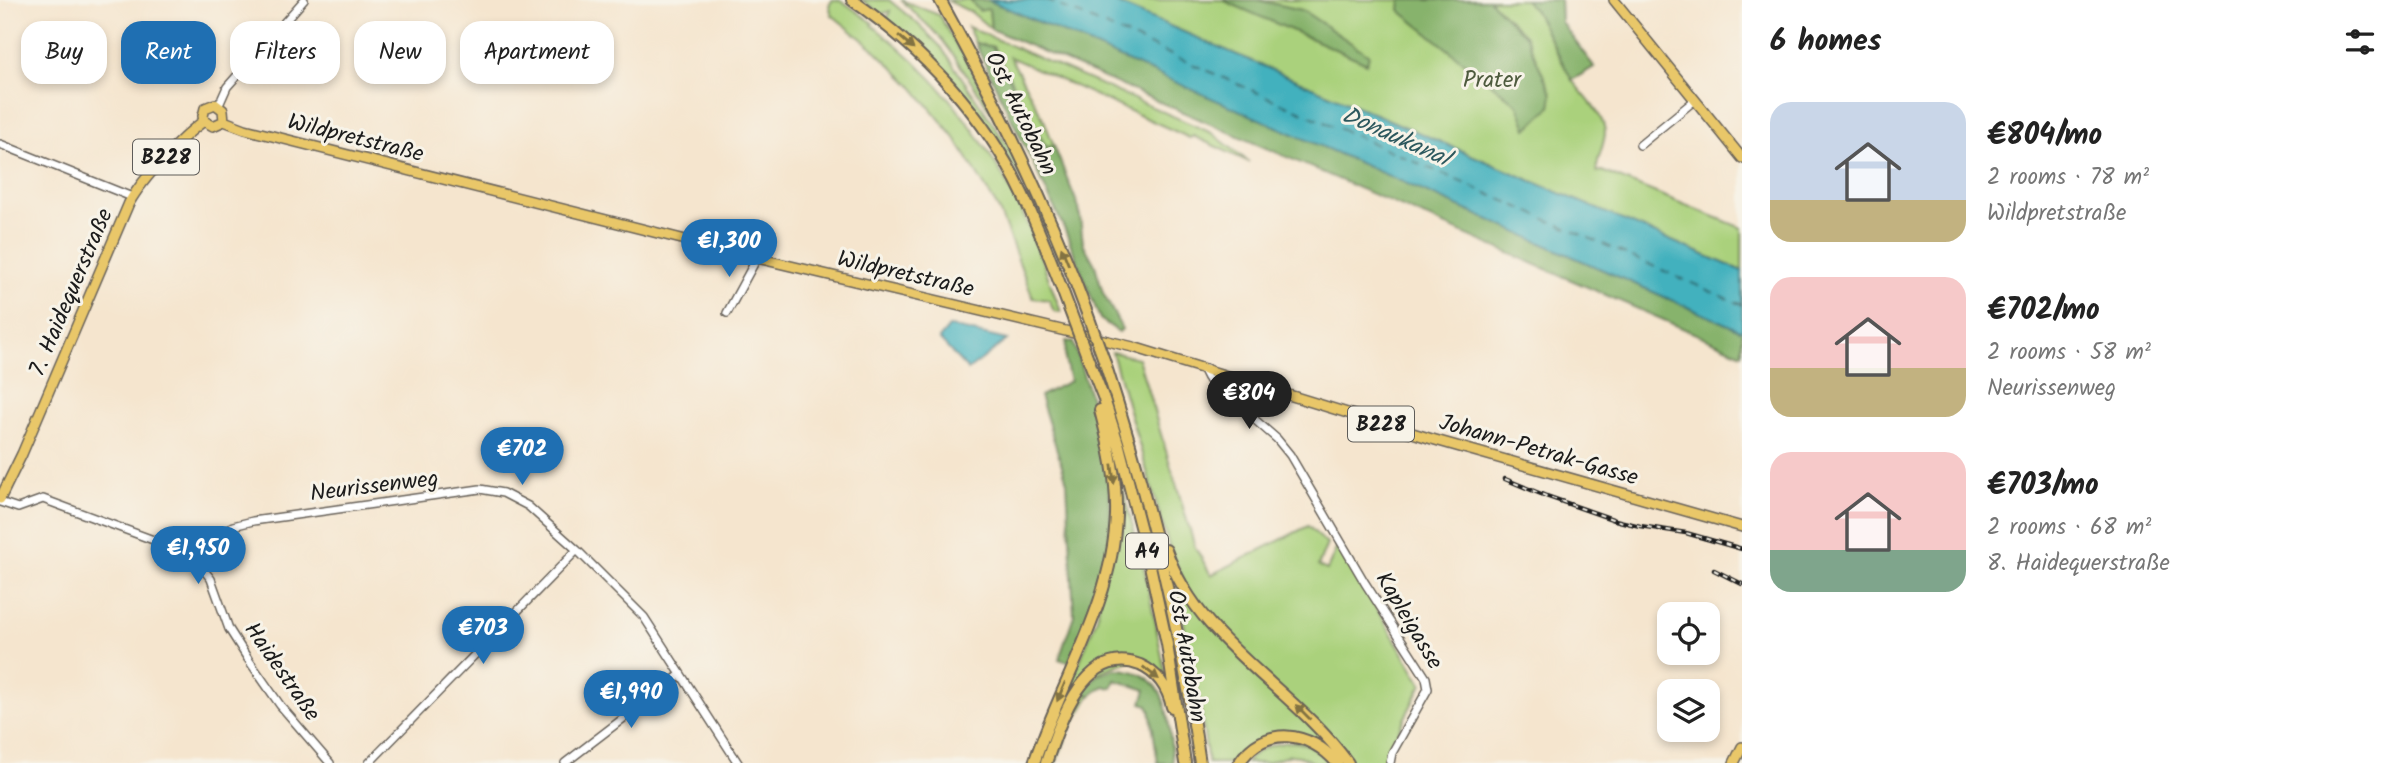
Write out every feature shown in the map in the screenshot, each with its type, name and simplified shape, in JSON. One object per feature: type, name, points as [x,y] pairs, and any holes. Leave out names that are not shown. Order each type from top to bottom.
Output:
[{"type":"highway","name":"Ost Autobahn","points":[[852,0],[911,46],[971,111],[998,150],[1022,193],[1104,399],[1119,446],[1167,644],[1185,763]]},
{"type":"highway","name":"Ost Autobahn","points":[[940,0],[1002,116],[1036,188],[1104,360],[1149,509],[1180,642],[1200,763]]},
{"type":"highway","points":[[1034,763],[1099,601],[1112,551],[1116,514],[1115,484],[1096,383]]},
{"type":"highway","points":[[1149,509],[1168,558],[1201,614],[1222,639],[1303,710],[1348,763]]},
{"type":"highway","points":[[1046,763],[1062,718],[1075,692],[1085,679],[1109,664],[1136,664],[1153,673],[1165,688],[1179,723]]},
{"type":"highway","points":[[1239,763],[1254,748],[1283,736],[1314,742],[1337,763]]},
{"type":"main road","points":[[1614,0],[1742,158]]},
{"type":"main road","name":"7. Haidequerstraße","points":[[0,500],[132,197],[179,143],[204,121],[205,108],[212,104],[219,105]]},
{"type":"main road","points":[[204,121],[213,126],[224,121],[225,113],[219,105]]},
{"type":"main road","name":"Wildpretstraße","points":[[224,121],[258,132],[757,258],[1133,346],[1206,368]]},
{"type":"main road","name":"Johann-Petrak-Gasse","points":[[1206,368],[1432,439],[1742,527]]},
{"type":"main road","points":[[1734,763],[1742,747]]},
{"type":"street","name":"7. Haidequerstraße","points":[[219,105],[227,87],[304,0]]},
{"type":"street","points":[[1640,145],[1695,100]]},
{"type":"street","points":[[0,144],[132,197]]},
{"type":"street","points":[[727,313],[757,258]]},
{"type":"street","name":"Kapleigasse","points":[[1206,368],[1204,372],[1207,378],[1278,439],[1426,678],[1428,690],[1392,753],[1390,763]]},
{"type":"street","name":"Neurissenweg","points":[[191,554],[233,526],[253,521],[480,489],[503,493],[528,506],[578,550],[644,617],[738,763]]},
{"type":"street","points":[[0,500],[19,508],[43,499],[191,554]]},
{"type":"street","points":[[369,763],[578,550]]},
{"type":"street","name":"Haidestraße","points":[[191,554],[211,579],[229,629],[248,659],[280,705],[330,763]]},
{"type":"street","points":[[565,763],[680,675]]},
{"type":"green space","points":[[832,0],[842,1],[873,23],[872,25],[935,83],[972,128],[1023,215],[1061,312],[1054,311],[1049,300],[1033,298],[998,208],[955,138],[913,87],[874,49],[832,15],[829,6]]},
{"type":"green space","points":[[861,0],[889,0],[941,47],[1014,155],[1050,234],[1068,285],[1022,183],[979,115],[927,55],[887,19],[890,11],[882,14]]},
{"type":"green space","points":[[901,0],[939,15],[962,51],[999,124],[938,35]]},
{"type":"green space","points":[[946,0],[970,0],[972,4],[989,8],[991,29],[971,12]]},
{"type":"green space","points":[[970,0],[988,0],[1742,331],[1742,354],[991,29],[989,9],[979,11]]},
{"type":"green space","name":"Prater","points":[[1109,0],[1560,0],[1561,22],[1594,67],[1572,80],[1597,112],[1604,126],[1597,172],[1602,171],[1742,228],[1742,271]]},
{"type":"green space","points":[[1222,0],[1257,0],[1302,10],[1369,55],[1367,63]]},
{"type":"green space","points":[[1401,0],[1489,0],[1526,36],[1552,95],[1550,107],[1527,129],[1518,105],[1400,11]]},
{"type":"green space","points":[[1525,0],[1560,0],[1561,22],[1594,67],[1572,80],[1535,11]]},
{"type":"green space","points":[[968,27],[1212,133],[1249,162],[1010,57],[1044,120],[1054,146],[1046,148],[993,47],[975,43]]},
{"type":"green space","points":[[975,43],[993,47],[1046,147],[1054,146],[1079,208],[1083,243],[1095,265],[1103,293],[1122,329],[1119,332],[1100,319],[1065,230]]},
{"type":"green space","points":[[1066,341],[1073,342],[1093,405],[1107,466],[1110,496],[1110,527],[1098,593],[1069,662],[1059,659],[1074,615],[1067,482],[1040,396],[1070,381],[1065,360]]},
{"type":"green space","points":[[1112,352],[1138,358],[1195,547],[1211,575],[1308,526],[1327,544],[1318,566],[1327,570],[1338,545],[1422,684],[1386,755],[1386,763],[1352,763],[1227,639],[1189,593],[1170,550]]},
{"type":"green space","points":[[1119,475],[1145,572],[1166,677],[1164,679],[1131,660],[1081,679],[1043,763],[1039,763],[1097,618]]},
{"type":"green space","points":[[1176,585],[1316,728],[1332,753],[1277,734],[1235,763],[1208,763],[1199,697]]},
{"type":"green space","points":[[1116,669],[1135,672],[1148,678],[1158,688],[1167,714],[1173,763],[1158,763],[1150,709],[1142,703],[1146,690],[1115,680],[1112,688],[1104,686],[1090,696],[1082,690],[1098,675]]},
{"type":"green space","points":[[1082,690],[1090,696],[1070,729],[1056,763],[1051,763],[1067,717]]},
{"type":"green space","points":[[1293,742],[1309,745],[1331,763],[1315,763],[1290,755],[1267,763],[1246,763],[1255,753],[1267,747]]},
{"type":"water","name":"Donaukanal","points":[[988,0],[1109,0],[1742,271],[1742,331]]},
{"type":"water","points":[[949,327],[1007,340],[968,370],[939,339]]},
{"type":"ferry route","points":[[1046,0],[1742,305]]},
{"type":"railway","points":[[1505,479],[1615,520],[1686,533],[1742,549]]},
{"type":"railway","points":[[1714,570],[1742,584]]}]
